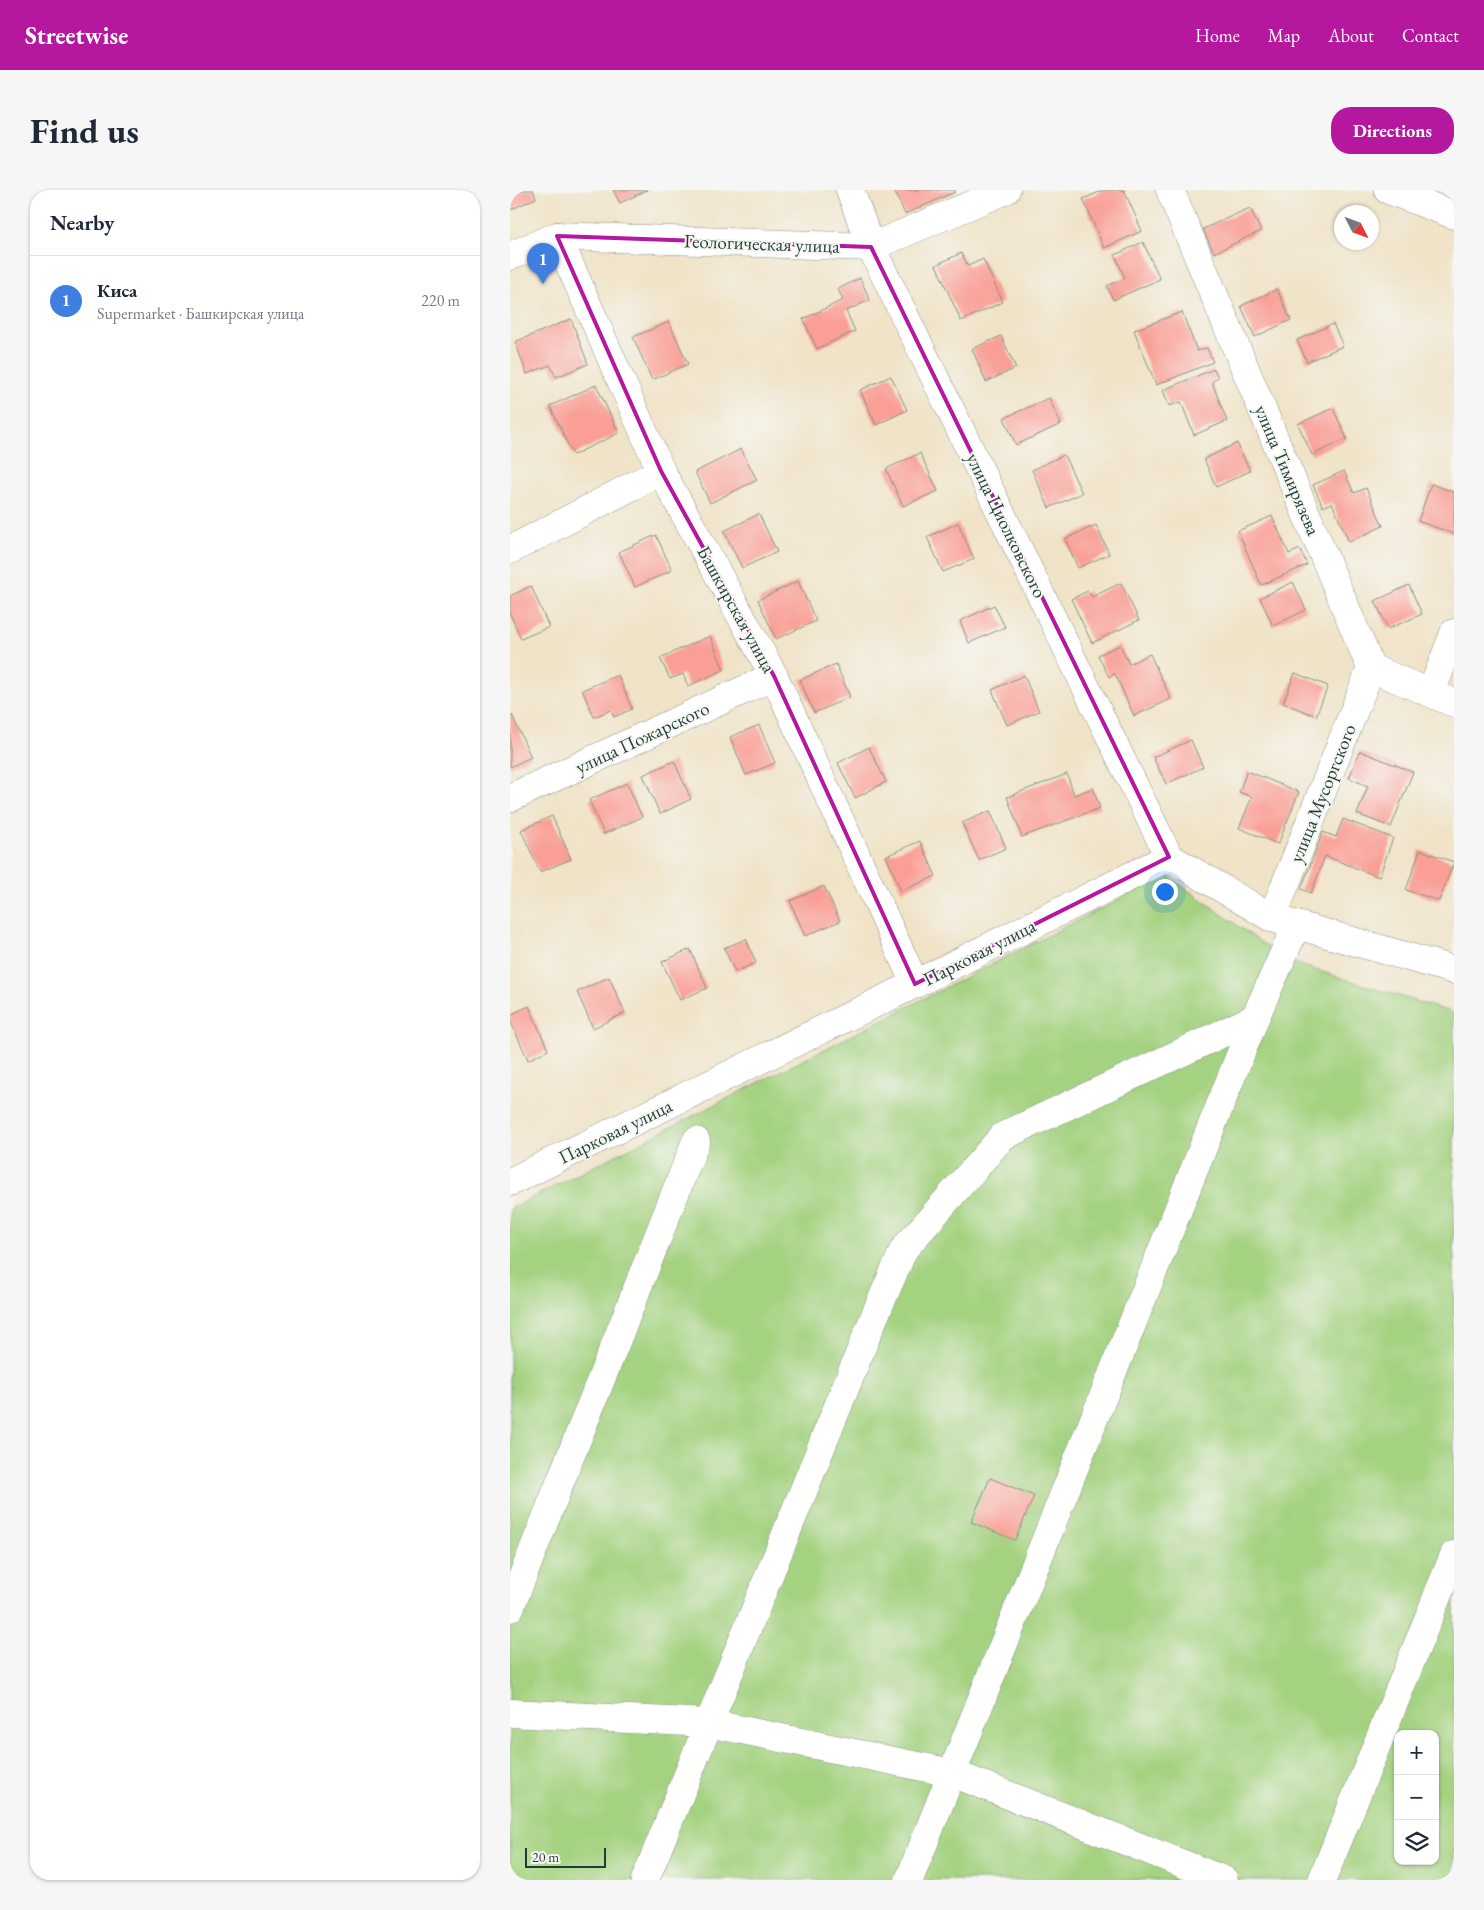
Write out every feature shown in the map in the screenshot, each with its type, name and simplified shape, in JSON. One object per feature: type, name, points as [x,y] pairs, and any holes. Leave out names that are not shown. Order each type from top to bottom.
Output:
[{"type":"street","name":"улица Циолковского","points":[[850,190],[871,247],[1169,857]]},
{"type":"street","name":"Геологическая улица","points":[[510,256],[557,236],[871,247],[1006,190]]},
{"type":"street","name":"улица Тимирязева","points":[[1170,190],[1372,668]]},
{"type":"street","points":[[1388,190],[1454,215]]},
{"type":"street","name":"Башкирская улица","points":[[557,236],[661,471],[774,676],[915,984]]},
{"type":"street","points":[[510,550],[661,471]]},
{"type":"street","points":[[1372,668],[1443,698],[1454,633]]},
{"type":"street","name":"улица Мусоргского","points":[[909,1880],[1255,1018],[1284,922],[1372,668]]},
{"type":"street","name":"улица Пожарского","points":[[510,798],[774,676]]},
{"type":"street","points":[[1169,857],[1284,922],[1454,970]]},
{"type":"street","name":"Парковая улица","points":[[510,1182],[915,984],[1169,857]]},
{"type":"street","points":[[645,1880],[871,1324],[904,1249],[1003,1136],[1255,1018]]},
{"type":"street","points":[[510,1608],[696,1141]]},
{"type":"street","points":[[1322,1880],[1454,1556]]},
{"type":"street","points":[[510,1713],[708,1723],[952,1773],[1224,1880]]},
{"type":"highlighted area","points":[[557,236],[871,247],[1169,857],[915,984],[774,676],[661,471]]},
{"type":"green space","points":[[1167,875],[1287,961],[1454,1013],[1454,1880],[510,1880],[510,1209]]},
{"type":"building","points":[[510,190],[533,190],[536,198],[510,210]]},
{"type":"building","points":[[613,190],[647,190],[620,203]]},
{"type":"building","points":[[894,190],[955,190],[955,192],[905,214]]},
{"type":"building","points":[[1104,190],[1124,190],[1142,231],[1104,248],[1083,199]]},
{"type":"building","points":[[1250,208],[1261,231],[1214,253],[1203,229]]},
{"type":"building","points":[[1143,242],[1160,279],[1113,300],[1107,286],[1125,278],[1115,255]]},
{"type":"building","points":[[961,253],[968,266],[983,259],[1003,302],[961,321],[936,265]]},
{"type":"building","points":[[860,278],[870,300],[846,311],[855,331],[817,349],[803,319],[843,300],[838,289]]},
{"type":"building","points":[[1277,289],[1291,320],[1255,337],[1241,306]]},
{"type":"building","points":[[1182,312],[1197,351],[1207,348],[1213,362],[1156,385],[1134,330]]},
{"type":"building","points":[[571,319],[588,364],[556,377],[550,365],[527,374],[515,342]]},
{"type":"building","points":[[669,322],[688,364],[652,380],[633,337]]},
{"type":"building","points":[[1333,324],[1343,346],[1307,362],[1297,340]]},
{"type":"building","points":[[1001,336],[1016,368],[986,382],[972,349]]},
{"type":"building","points":[[1214,369],[1218,377],[1212,382],[1227,421],[1194,435],[1181,402],[1169,406],[1163,390]]},
{"type":"building","points":[[891,376],[907,410],[876,425],[860,390]]},
{"type":"building","points":[[596,385],[619,433],[573,455],[550,406]]},
{"type":"building","points":[[1049,398],[1061,424],[1016,445],[1004,418]]},
{"type":"building","points":[[1333,408],[1347,439],[1312,455],[1298,424]]},
{"type":"building","points":[[1237,443],[1250,471],[1216,487],[1204,459]]},
{"type":"building","points":[[741,449],[757,480],[710,503],[695,472]]},
{"type":"building","points":[[920,453],[938,491],[903,506],[886,469]]},
{"type":"building","points":[[1064,455],[1082,493],[1049,508],[1032,470]]},
{"type":"building","points":[[1344,471],[1354,493],[1366,488],[1383,526],[1349,542],[1332,503],[1323,507],[1313,485]]},
{"type":"building","points":[[1431,484],[1454,492],[1454,534],[1418,521]]},
{"type":"building","points":[[759,514],[777,552],[742,568],[724,531]]},
{"type":"building","points":[[1272,516],[1289,554],[1300,549],[1307,565],[1261,585],[1238,531]]},
{"type":"building","points":[[958,523],[974,559],[943,572],[927,537]]},
{"type":"building","points":[[1096,525],[1109,554],[1078,568],[1065,539]]},
{"type":"building","points":[[656,535],[672,570],[635,587],[619,552]]},
{"type":"building","points":[[798,581],[816,621],[776,639],[758,600]]},
{"type":"building","points":[[1293,582],[1306,610],[1273,626],[1260,598]]},
{"type":"building","points":[[1121,583],[1139,620],[1092,643],[1071,599],[1088,591],[1092,597]]},
{"type":"building","points":[[1409,585],[1422,614],[1388,629],[1375,601]]},
{"type":"building","points":[[531,586],[549,627],[521,639],[510,614],[510,596]]},
{"type":"building","points":[[994,605],[1005,627],[969,643],[960,621]]},
{"type":"building","points":[[710,636],[724,670],[688,686],[683,674],[670,679],[660,658]]},
{"type":"building","points":[[1120,645],[1129,664],[1150,654],[1171,699],[1134,716],[1115,674],[1109,677],[1098,655]]},
{"type":"building","points":[[836,664],[850,697],[814,713],[800,680]]},
{"type":"building","points":[[1295,673],[1328,686],[1316,716],[1283,703]]},
{"type":"building","points":[[618,675],[632,709],[614,717],[611,710],[594,717],[582,690]]},
{"type":"building","points":[[1024,675],[1039,711],[1007,725],[992,690]]},
{"type":"building","points":[[512,715],[531,757],[510,767],[510,716]]},
{"type":"building","points":[[759,725],[775,763],[746,775],[730,737]]},
{"type":"building","points":[[1191,740],[1203,767],[1166,784],[1153,757]]},
{"type":"building","points":[[869,747],[886,782],[855,798],[838,763]]},
{"type":"building","points":[[1360,751],[1413,772],[1391,827],[1357,814],[1368,786],[1349,778]]},
{"type":"building","points":[[674,761],[691,799],[660,814],[643,775]]},
{"type":"building","points":[[1247,771],[1299,792],[1278,844],[1239,828],[1252,797],[1239,792]]},
{"type":"building","points":[[1067,774],[1074,795],[1093,788],[1100,808],[1022,837],[1007,797]]},
{"type":"building","points":[[627,783],[642,817],[604,834],[589,800]]},
{"type":"building","points":[[990,811],[1006,848],[979,860],[962,823]]},
{"type":"building","points":[[552,816],[571,859],[540,872],[521,830]]},
{"type":"building","points":[[1343,819],[1393,838],[1379,877],[1325,856],[1311,893],[1301,889],[1323,832],[1336,837]]},
{"type":"building","points":[[920,841],[936,876],[901,891],[886,856]]},
{"type":"building","points":[[1420,850],[1454,862],[1439,901],[1406,890]]},
{"type":"building","points":[[824,886],[840,921],[805,936],[790,901]]},
{"type":"building","points":[[746,939],[756,963],[735,972],[724,948]]},
{"type":"building","points":[[690,949],[707,988],[680,1000],[662,962]]},
{"type":"building","points":[[609,977],[625,1013],[593,1028],[577,992]]},
{"type":"building","points":[[529,1006],[548,1050],[528,1060],[510,1020],[510,1015]]},
{"type":"building","points":[[990,1478],[1034,1496],[1015,1540],[971,1522]]},
{"type":"place","name":"Киса","points":[[543,284]]}]
